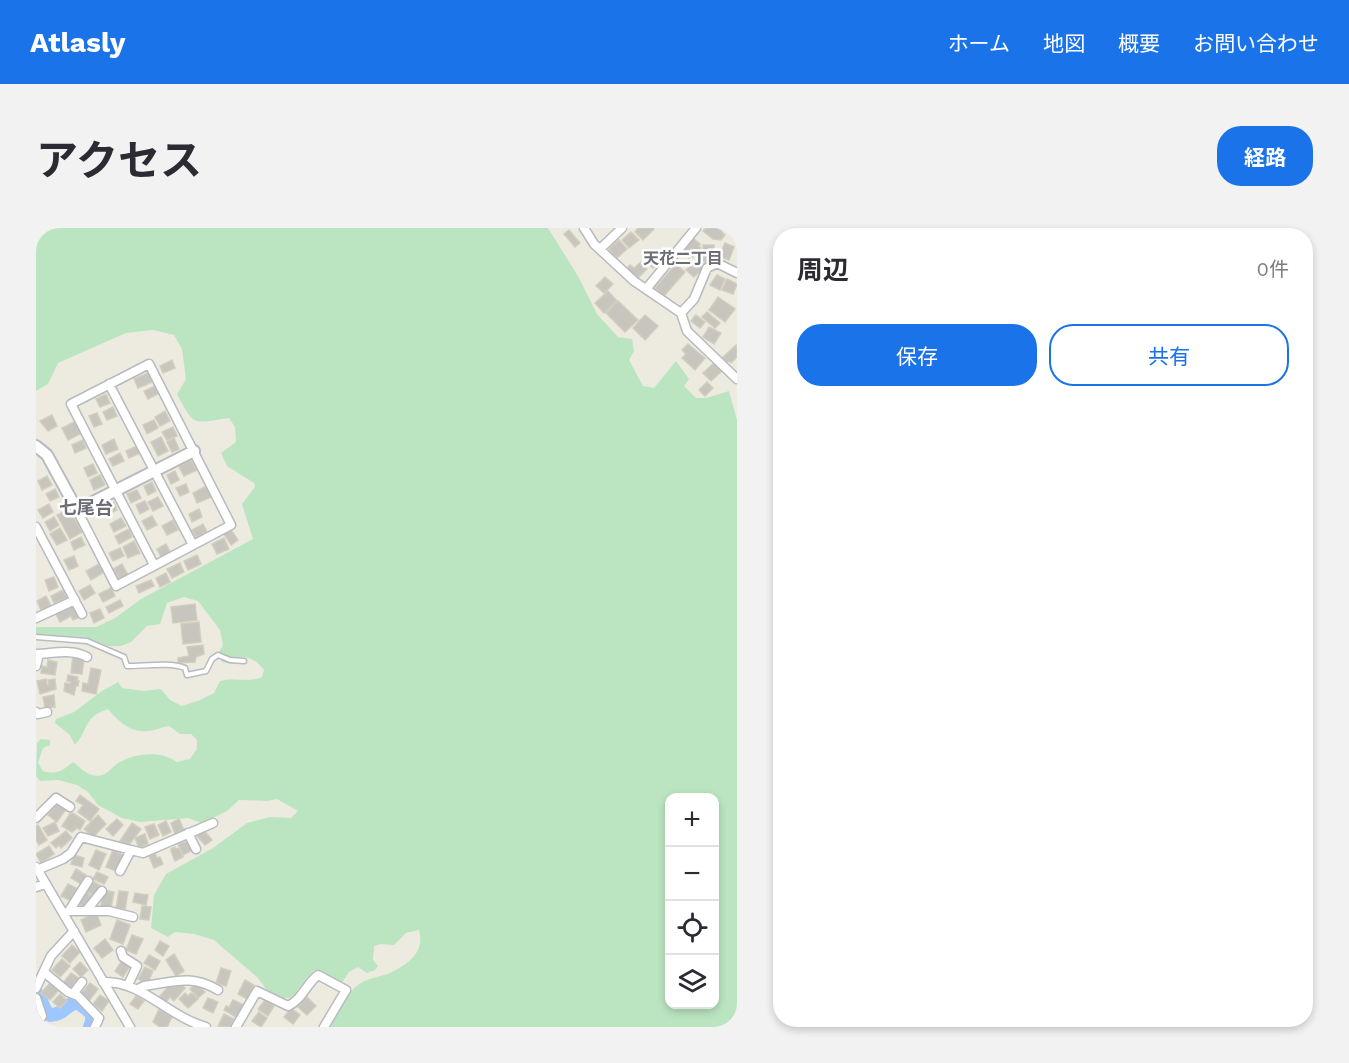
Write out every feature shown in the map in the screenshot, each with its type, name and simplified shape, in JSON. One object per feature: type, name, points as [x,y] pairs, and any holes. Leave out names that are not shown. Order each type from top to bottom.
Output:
[{"type":"street","points":[[584,228],[594,244],[634,281],[681,313],[687,331],[737,379]]},
{"type":"street","points":[[600,249],[622,228]]},
{"type":"street","points":[[646,288],[696,228]]},
{"type":"street","points":[[681,313],[694,299],[707,268],[717,263],[737,273]]},
{"type":"street","points":[[36,446],[47,454],[116,586],[231,525],[148,364],[71,404],[154,565]]},
{"type":"street","points":[[109,384],[193,545]]},
{"type":"street","points":[[77,510],[194,451]]},
{"type":"street","points":[[36,527],[82,614]]},
{"type":"street","points":[[36,618],[75,600]]},
{"type":"street","points":[[36,666],[37,654],[73,652],[87,657]]},
{"type":"street","points":[[36,712],[47,711]]},
{"type":"street","points":[[36,818],[56,798],[70,807]]},
{"type":"street","points":[[130,1027],[74,931],[66,912],[40,885],[37,869],[63,859],[71,853],[81,837],[143,853],[213,823]]},
{"type":"street","points":[[188,833],[196,849]]},
{"type":"street","points":[[120,871],[131,850]]},
{"type":"street","points":[[66,912],[88,881]]},
{"type":"street","points":[[86,910],[102,891]]},
{"type":"street","points":[[66,912],[109,911],[133,917]]},
{"type":"street","points":[[36,988],[51,956],[74,931]]},
{"type":"street","points":[[121,951],[123,957],[137,966],[128,985]]},
{"type":"street","points":[[45,973],[102,1015],[95,1027]]},
{"type":"street","points":[[237,1027],[257,991],[288,1006],[302,996],[312,979],[318,975],[346,990],[324,1027]]},
{"type":"street","points":[[138,989],[144,986],[192,980],[204,982],[218,990]]},
{"type":"street","points":[[103,981],[138,989],[179,1017],[206,1027]]},
{"type":"street","points":[[74,994],[82,982]]},
{"type":"street","points":[[36,998],[42,1016],[36,1026]]},
{"type":"lane","points":[[36,637],[87,641],[124,657],[127,666],[166,664],[173,667],[180,666],[185,668],[187,675],[206,672],[212,659],[218,655],[230,660],[244,661]]},
{"type":"green space","points":[[36,228],[548,228],[578,276],[597,314],[618,337],[632,339],[634,351],[629,360],[643,386],[654,388],[676,361],[689,379],[684,386],[696,398],[706,398],[729,391],[737,420],[737,1027],[327,1027],[341,1003],[355,987],[368,979],[392,972],[405,965],[414,956],[420,944],[419,930],[406,933],[394,945],[374,946],[373,960],[378,966],[375,970],[367,973],[358,967],[349,972],[337,990],[327,986],[322,971],[314,970],[290,998],[280,998],[266,989],[258,978],[214,940],[194,934],[175,932],[168,937],[151,928],[154,895],[166,874],[213,848],[247,823],[270,817],[291,818],[298,811],[277,799],[239,800],[227,811],[202,823],[188,818],[140,822],[122,818],[98,805],[88,792],[77,785],[58,780],[40,781],[36,776],[37,743],[41,739],[50,740],[50,745],[43,748],[38,763],[43,771],[52,773],[66,768],[73,762],[87,773],[98,776],[106,773],[118,763],[148,754],[171,758],[177,762],[190,759],[197,749],[197,740],[191,734],[180,734],[169,726],[149,731],[136,730],[121,722],[108,709],[90,720],[75,745],[70,735],[55,723],[56,719],[74,712],[118,682],[122,688],[144,691],[161,689],[170,700],[182,706],[214,693],[220,681],[257,679],[262,677],[264,670],[247,657],[239,657],[233,664],[222,662],[219,652],[223,645],[220,630],[198,601],[184,597],[167,603],[160,624],[147,626],[131,642],[121,646],[108,646],[85,637],[36,634],[36,627],[96,627],[115,618],[141,599],[253,539],[242,504],[255,487],[254,483],[227,466],[221,453],[236,442],[235,427],[229,418],[196,421],[188,413],[177,394],[186,379],[182,349],[174,335],[153,330],[126,333],[58,363],[48,384],[36,391]]},
{"type":"building","points":[[638,228],[654,229],[643,240],[635,232]]},
{"type":"building","points":[[706,228],[718,228],[725,235],[721,240],[713,239],[703,231]]},
{"type":"building","points":[[569,230],[580,243],[575,247],[564,234]]},
{"type":"building","points":[[631,232],[639,240],[629,248],[622,240]]},
{"type":"building","points":[[694,239],[701,248],[689,258],[682,252]]},
{"type":"building","points":[[619,240],[627,249],[617,258],[609,249]]},
{"type":"building","points":[[725,243],[734,247],[729,260],[719,256]]},
{"type":"building","points":[[703,245],[714,245],[713,262],[704,263]]},
{"type":"building","points":[[652,253],[660,260],[653,268],[645,261]]},
{"type":"building","points":[[697,259],[704,267],[694,277],[686,270]]},
{"type":"building","points":[[641,262],[647,269],[636,280],[626,269],[630,265],[634,268]]},
{"type":"building","points":[[676,264],[685,272],[664,296],[655,288]]},
{"type":"building","points":[[717,275],[725,279],[720,290],[710,285]]},
{"type":"building","points":[[605,277],[613,284],[604,293],[596,286]]},
{"type":"building","points":[[727,279],[737,284],[733,294],[722,290]]},
{"type":"building","points":[[608,291],[617,301],[604,313],[595,303]]},
{"type":"building","points":[[718,297],[735,309],[725,322],[709,310]]},
{"type":"building","points":[[618,301],[638,320],[625,332],[606,313]]},
{"type":"building","points":[[707,312],[720,323],[715,328],[702,317]]},
{"type":"building","points":[[645,315],[658,326],[645,340],[633,328]]},
{"type":"building","points":[[696,315],[705,322],[700,328],[691,321]]},
{"type":"building","points":[[709,327],[721,333],[714,344],[703,337]]},
{"type":"building","points":[[688,344],[705,358],[695,370],[682,358],[686,354],[682,350]]},
{"type":"building","points":[[736,345],[737,357],[731,363],[729,361],[726,363],[722,358]]},
{"type":"building","points":[[172,360],[175,368],[163,373],[160,366]]},
{"type":"building","points":[[714,363],[722,371],[711,381],[703,373]]},
{"type":"building","points":[[148,373],[152,382],[138,388],[134,379]]},
{"type":"building","points":[[707,382],[713,388],[705,396],[699,390]]},
{"type":"building","points":[[155,386],[158,394],[148,399],[144,391]]},
{"type":"building","points":[[106,394],[110,403],[100,407],[96,399]]},
{"type":"building","points":[[113,407],[117,416],[107,420],[103,412]]},
{"type":"building","points":[[165,411],[170,421],[160,426],[155,417]]},
{"type":"building","points":[[97,413],[102,424],[94,427],[89,416]]},
{"type":"building","points":[[52,415],[57,426],[48,431],[40,421]]},
{"type":"building","points":[[154,420],[158,428],[147,434],[143,425]]},
{"type":"building","points":[[76,421],[82,433],[68,440],[62,428]]},
{"type":"building","points":[[173,427],[177,436],[167,440],[162,432]]},
{"type":"building","points":[[161,437],[168,451],[158,456],[151,442]]},
{"type":"building","points":[[174,438],[179,449],[172,452],[167,442]]},
{"type":"building","points":[[114,439],[118,449],[106,454],[102,445]]},
{"type":"building","points":[[83,440],[86,448],[75,453],[72,445]]},
{"type":"building","points":[[137,446],[140,453],[129,458],[126,451]]},
{"type":"building","points":[[120,453],[124,461],[113,466],[109,459]]},
{"type":"building","points":[[191,460],[197,470],[184,476],[179,467]]},
{"type":"building","points":[[93,464],[97,473],[88,477],[84,468]]},
{"type":"building","points":[[175,471],[179,480],[171,484],[167,475]]},
{"type":"building","points":[[100,475],[105,485],[94,490],[90,480]]},
{"type":"building","points":[[47,476],[52,485],[42,490],[38,481]]},
{"type":"building","points":[[152,482],[156,491],[148,495],[144,486]]},
{"type":"building","points":[[186,484],[189,492],[180,496],[176,488]]},
{"type":"building","points":[[206,486],[211,497],[197,503],[193,493]]},
{"type":"building","points":[[55,489],[59,497],[50,501],[46,494]]},
{"type":"building","points":[[137,490],[141,498],[131,503],[127,494]]},
{"type":"building","points":[[158,497],[163,506],[153,511],[148,502]]},
{"type":"building","points":[[145,501],[149,509],[140,514],[136,505]]},
{"type":"building","points":[[114,502],[117,510],[107,515],[103,507]]},
{"type":"building","points":[[49,504],[53,512],[43,518],[38,510]]},
{"type":"building","points":[[69,509],[82,532],[70,539],[57,515]]},
{"type":"building","points":[[199,509],[202,517],[192,522],[189,514]]},
{"type":"building","points":[[152,516],[157,525],[147,530],[142,521]]},
{"type":"building","points":[[54,517],[59,525],[50,531],[45,522]]},
{"type":"building","points":[[121,518],[126,526],[114,532],[110,524]]},
{"type":"building","points":[[173,520],[178,530],[167,535],[162,526]]},
{"type":"building","points":[[203,524],[207,532],[196,537],[192,530]]},
{"type":"building","points":[[60,528],[67,540],[57,545],[50,534]]},
{"type":"building","points":[[129,529],[132,537],[119,544],[115,536]]},
{"type":"building","points":[[231,530],[238,540],[231,545],[224,534]]},
{"type":"building","points":[[81,537],[85,545],[74,550],[71,542]]},
{"type":"building","points":[[224,538],[229,549],[217,554],[212,544]]},
{"type":"building","points":[[134,541],[140,553],[128,558],[123,547]]},
{"type":"building","points":[[166,544],[171,554],[162,559],[157,549]]},
{"type":"building","points":[[120,548],[124,556],[113,561],[109,553]]},
{"type":"building","points":[[197,555],[201,564],[188,570],[184,561]]},
{"type":"building","points":[[74,556],[78,566],[69,570],[64,560]]},
{"type":"building","points":[[180,563],[184,572],[172,578],[167,569]]},
{"type":"building","points":[[99,564],[104,572],[91,580],[86,571]]},
{"type":"building","points":[[122,564],[128,575],[120,580],[113,569]]},
{"type":"building","points":[[166,573],[170,582],[160,587],[156,578]]},
{"type":"building","points":[[54,577],[58,587],[49,591],[45,580]]},
{"type":"building","points":[[151,580],[154,586],[139,593],[136,586]]},
{"type":"building","points":[[90,585],[95,593],[84,600],[79,591]]},
{"type":"building","points":[[111,588],[115,596],[103,602],[99,594]]},
{"type":"building","points":[[63,590],[67,598],[54,603],[51,596]]},
{"type":"building","points":[[46,596],[51,606],[41,610],[37,601]]},
{"type":"building","points":[[120,600],[123,606],[109,613],[106,607]]},
{"type":"building","points":[[195,604],[197,620],[173,623],[171,607]]},
{"type":"building","points":[[73,606],[78,618],[73,620],[71,616],[60,622],[56,614]]},
{"type":"building","points":[[100,609],[104,618],[94,623],[90,613]]},
{"type":"building","points":[[199,622],[201,642],[183,644],[181,624]]},
{"type":"building","points":[[203,645],[204,654],[196,657],[195,662],[178,663],[178,658],[189,656],[187,647]]},
{"type":"building","points":[[73,654],[84,658],[82,674],[71,673]]},
{"type":"building","points":[[48,660],[57,662],[55,675],[41,673],[42,666],[47,667]]},
{"type":"building","points":[[91,668],[101,670],[96,694],[82,691],[83,683],[88,684]]},
{"type":"building","points":[[68,675],[78,677],[78,686],[76,686],[74,695],[64,691],[65,683],[70,684],[71,682],[67,681]]},
{"type":"building","points":[[46,679],[49,685],[48,680],[55,679],[56,689],[40,694],[37,681]]},
{"type":"building","points":[[54,695],[55,707],[45,708],[43,697]]},
{"type":"building","points":[[80,795],[99,809],[90,821],[78,812],[83,805],[76,801]]},
{"type":"building","points":[[58,803],[66,809],[57,822],[48,815]]},
{"type":"building","points":[[71,812],[85,821],[80,830],[77,828],[72,832],[62,826]]},
{"type":"building","points":[[98,815],[106,824],[93,837],[84,829]]},
{"type":"building","points":[[117,819],[123,825],[113,836],[106,829]]},
{"type":"building","points":[[179,819],[184,830],[175,834],[171,823]]},
{"type":"building","points":[[166,821],[171,832],[163,836],[158,825]]},
{"type":"building","points":[[55,822],[59,831],[48,836],[43,828]]},
{"type":"building","points":[[132,823],[141,829],[128,846],[120,841]]},
{"type":"building","points":[[154,824],[159,835],[150,839],[145,827]]},
{"type":"building","points":[[38,825],[47,840],[39,845],[36,840],[36,826]]},
{"type":"building","points":[[204,830],[212,840],[205,845],[197,836]]},
{"type":"building","points":[[66,831],[72,838],[61,848],[59,845],[56,848],[51,843]]},
{"type":"building","points":[[145,834],[148,844],[139,848],[135,838]]},
{"type":"building","points":[[189,841],[193,850],[183,855],[178,844]]},
{"type":"building","points":[[49,846],[54,854],[41,863],[36,854]]},
{"type":"building","points":[[179,848],[183,857],[175,861],[171,849]]},
{"type":"building","points":[[96,850],[106,854],[99,870],[89,865]]},
{"type":"building","points":[[113,850],[123,855],[116,871],[106,867]]},
{"type":"building","points":[[155,853],[163,864],[154,868],[149,856]]},
{"type":"building","points":[[74,855],[84,858],[82,867],[71,864]]},
{"type":"building","points":[[76,869],[86,875],[81,884],[71,878]]},
{"type":"building","points":[[97,872],[108,877],[104,884],[93,879]]},
{"type":"building","points":[[89,879],[103,887],[96,897],[83,889]]},
{"type":"building","points":[[68,884],[78,889],[71,901],[61,896]]},
{"type":"building","points":[[103,890],[114,892],[111,908],[101,906]]},
{"type":"building","points":[[85,891],[93,898],[85,908],[77,902]]},
{"type":"building","points":[[119,891],[128,892],[125,909],[116,908]]},
{"type":"building","points":[[135,893],[148,895],[146,905],[133,902]]},
{"type":"building","points":[[142,906],[151,907],[149,920],[140,919]]},
{"type":"building","points":[[96,913],[101,925],[86,932],[81,920]]},
{"type":"building","points":[[117,920],[130,925],[123,944],[110,939]]},
{"type":"building","points":[[132,935],[143,939],[136,954],[126,950]]},
{"type":"building","points":[[105,939],[113,950],[102,958],[94,948]]},
{"type":"building","points":[[160,941],[169,946],[163,956],[155,950]]},
{"type":"building","points":[[72,945],[80,952],[70,963],[62,956]]},
{"type":"building","points":[[174,954],[184,971],[176,976],[166,960]]},
{"type":"building","points":[[149,955],[160,961],[155,970],[144,963]]},
{"type":"building","points":[[62,959],[70,966],[60,977],[52,970]]},
{"type":"building","points":[[123,959],[131,965],[123,977],[115,971]]},
{"type":"building","points":[[80,962],[88,970],[81,977],[73,969]]},
{"type":"building","points":[[145,967],[153,971],[147,984],[138,979]]},
{"type":"building","points":[[221,968],[231,971],[226,986],[216,983]]},
{"type":"building","points":[[71,973],[80,979],[72,989],[63,983]]},
{"type":"building","points":[[245,980],[254,985],[247,999],[238,994]]},
{"type":"building","points":[[50,983],[58,991],[50,1000],[41,993]]},
{"type":"building","points":[[90,983],[98,989],[89,1001],[81,994]]},
{"type":"building","points":[[179,983],[185,988],[174,1001],[170,997],[165,1003],[159,997],[171,984],[175,987]]},
{"type":"building","points":[[196,983],[205,992],[198,998],[190,989]]},
{"type":"building","points":[[185,993],[188,996],[191,993],[198,999],[188,1008],[179,999]]},
{"type":"building","points":[[60,994],[67,1001],[60,1008],[53,1002]]},
{"type":"building","points":[[100,995],[109,1001],[102,1011],[93,1004]]},
{"type":"building","points":[[136,996],[144,1001],[138,1009],[130,1004]]},
{"type":"building","points":[[307,997],[316,1006],[307,1015],[298,1007]]},
{"type":"building","points":[[208,998],[218,1002],[213,1013],[203,1008]]},
{"type":"building","points":[[233,1000],[244,1005],[236,1017],[224,1010]]},
{"type":"building","points":[[265,1000],[274,1006],[268,1016],[258,1009]]},
{"type":"building","points":[[291,1008],[300,1015],[293,1024],[284,1017]]},
{"type":"building","points":[[159,1009],[172,1017],[167,1027],[160,1027],[153,1022]]},
{"type":"building","points":[[259,1012],[267,1018],[261,1027],[252,1021]]},
{"type":"building","points":[[224,1014],[234,1019],[230,1027],[218,1026]]},
{"type":"waterway","points":[[38,995],[46,1012],[50,1015],[55,1015],[77,1002],[92,1015],[90,1027]]},
{"type":"district","name":"天花二丁目","points":[[683,258]]},
{"type":"district","name":"七尾台","points":[[86,508]]}]
